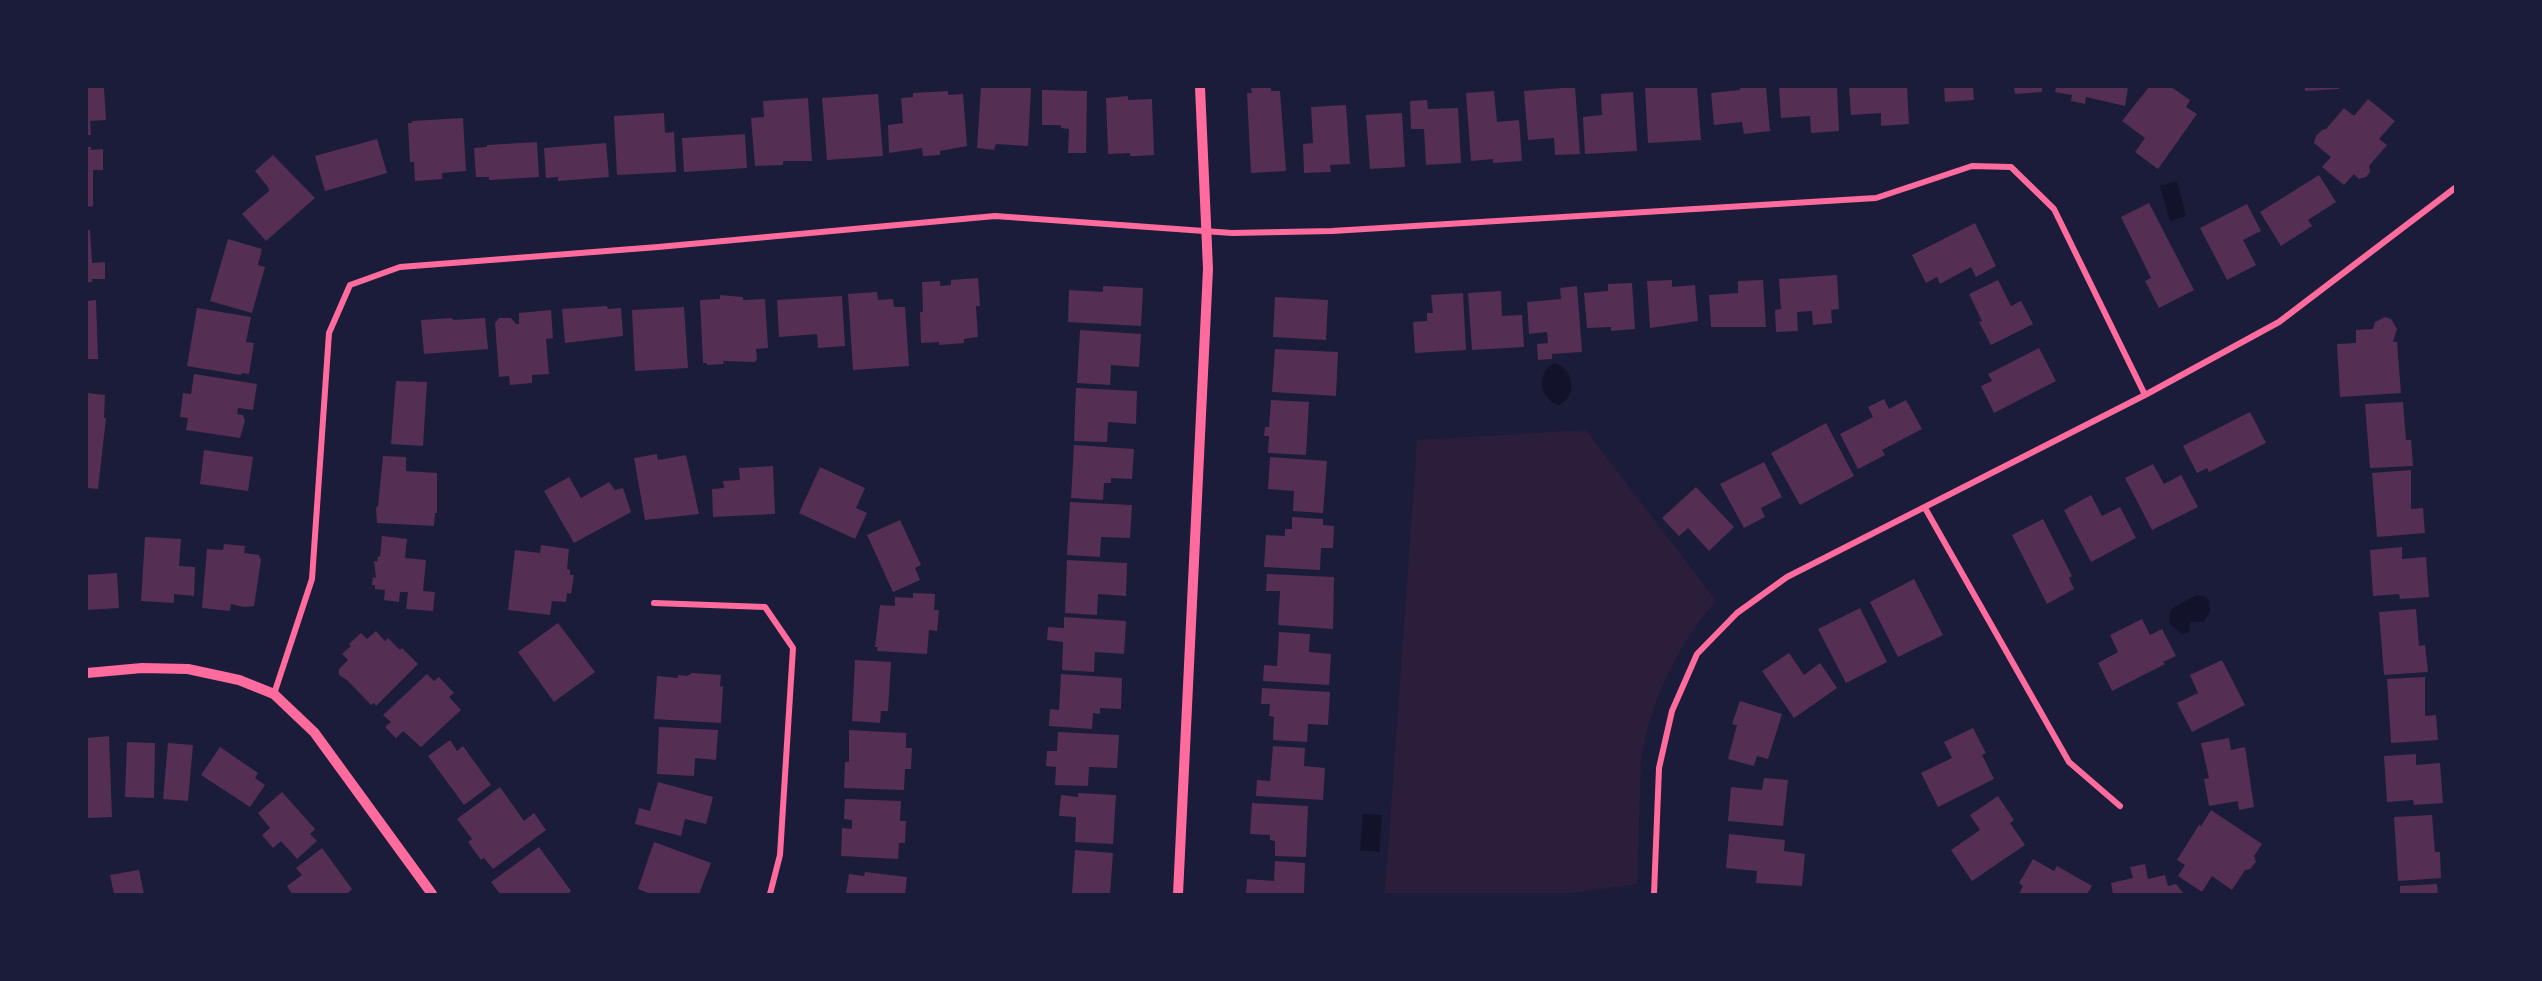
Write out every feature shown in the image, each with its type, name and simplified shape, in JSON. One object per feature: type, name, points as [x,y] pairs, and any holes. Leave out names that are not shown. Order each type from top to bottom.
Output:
[{"type":"street","points":[[1178,894],[1207,280],[1208,231],[1200,87]]},
{"type":"street","points":[[274,694],[312,579],[328,333],[350,285],[400,267],[658,247],[995,216],[1208,231],[1332,231],[1876,198],[1972,166],[2011,167],[2054,209],[2145,395]]},
{"type":"street","points":[[1654,894],[1659,768],[1672,711],[1697,654],[1737,613],[1787,577],[2145,395],[2279,322],[2455,188]]},
{"type":"street","points":[[1925,508],[2069,762],[2120,806]]},
{"type":"street","points":[[654,603],[765,607],[793,648],[780,855],[770,894]]},
{"type":"street","points":[[87,673],[142,668],[188,669],[239,680],[274,694],[314,732],[432,894]]},
{"type":"shaded area","points":[[2177,181],[2186,216],[2170,221],[2160,186]]},
{"type":"shaded area","points":[[1554,363],[1566,370],[1571,382],[1569,395],[1559,405],[1548,397],[1542,386],[1544,373]]},
{"type":"shaded area","points":[[1586,430],[1716,601],[1701,619],[1677,656],[1658,696],[1645,738],[1641,761],[1637,884],[1566,894],[1385,894],[1417,440]]},
{"type":"shaded area","points":[[2197,595],[2209,600],[2210,611],[2204,622],[2190,622],[2189,632],[2182,634],[2170,624],[2169,614],[2174,607]]},
{"type":"shaded area","points":[[1363,814],[1382,815],[1379,852],[1360,850]]},
{"type":"building","points":[[87,87],[104,87],[106,120],[90,121],[91,135],[87,135]]},
{"type":"building","points":[[981,87],[1031,88],[1028,146],[996,144],[994,150],[977,148]]},
{"type":"building","points":[[1271,87],[1271,91],[1280,91],[1286,171],[1251,173],[1247,93],[1252,93],[1251,88]]},
{"type":"building","points":[[1575,87],[1580,154],[1555,155],[1554,138],[1528,140],[1524,91]]},
{"type":"building","points":[[1645,87],[1697,87],[1701,140],[1648,143]]},
{"type":"building","points":[[1766,87],[1770,131],[1744,134],[1742,122],[1714,125],[1711,93],[1740,90],[1740,88]]},
{"type":"building","points":[[1779,87],[1837,87],[1839,131],[1811,133],[1810,116],[1781,118]]},
{"type":"building","points":[[1849,87],[1907,87],[1909,124],[1881,126],[1881,113],[1851,115]]},
{"type":"building","points":[[1944,87],[1973,87],[1974,100],[1945,102]]},
{"type":"building","points":[[2014,87],[2042,87],[2042,92],[2015,94]]},
{"type":"building","points":[[2056,87],[2128,87],[2125,106],[2086,97],[2085,104],[2071,101],[2072,95],[2055,92]]},
{"type":"building","points":[[2149,87],[2171,87],[2190,100],[2186,107],[2197,114],[2158,169],[2135,152],[2145,138],[2122,121]]},
{"type":"building","points":[[2305,87],[2339,87],[2339,89],[2305,91]]},
{"type":"building","points":[[1042,90],[1087,91],[1086,153],[1068,153],[1069,129],[1061,128],[1061,125],[1042,125]]},
{"type":"building","points":[[948,91],[948,95],[963,94],[967,146],[940,151],[940,155],[923,156],[922,148],[889,153],[888,125],[903,123],[901,98],[913,97],[913,93]]},
{"type":"building","points":[[1494,91],[1497,122],[1519,120],[1522,161],[1493,163],[1493,159],[1471,161],[1466,93]]},
{"type":"building","points":[[1633,92],[1637,151],[1585,154],[1583,117],[1602,115],[1601,94]]},
{"type":"building","points":[[878,94],[883,156],[827,160],[822,98]]},
{"type":"building","points":[[1128,96],[1128,100],[1152,99],[1154,155],[1108,154],[1106,98]]},
{"type":"building","points":[[808,98],[812,161],[783,161],[783,165],[755,166],[751,118],[764,117],[763,101]]},
{"type":"building","points":[[2368,99],[2395,121],[2379,139],[2387,145],[2369,166],[2370,172],[2366,177],[2359,179],[2354,174],[2344,185],[2322,167],[2331,157],[2314,143],[2316,136],[2326,129],[2344,108],[2354,116]]},
{"type":"building","points":[[1427,100],[1428,109],[1458,108],[1461,163],[1426,165],[1424,129],[1411,129],[1410,101]]},
{"type":"building","points":[[1346,105],[1350,164],[1330,165],[1331,172],[1304,173],[1303,144],[1313,143],[1311,107]]},
{"type":"building","points":[[664,113],[665,133],[674,132],[676,172],[617,175],[614,116]]},
{"type":"building","points":[[1402,113],[1405,167],[1370,169],[1366,115]]},
{"type":"building","points":[[463,118],[466,171],[442,173],[442,179],[415,181],[414,162],[410,162],[408,123]]},
{"type":"building","points":[[745,134],[747,168],[684,172],[682,138]]},
{"type":"building","points":[[377,139],[387,173],[325,191],[315,156]]},
{"type":"building","points":[[537,142],[539,177],[489,180],[489,177],[476,177],[474,148]]},
{"type":"building","points":[[606,143],[609,177],[558,181],[558,177],[546,178],[544,148]]},
{"type":"building","points":[[87,147],[91,147],[91,150],[103,149],[103,170],[93,170],[93,206],[87,207]]},
{"type":"building","points":[[273,155],[315,198],[266,241],[242,214],[269,191],[255,171]]},
{"type":"building","points":[[2319,175],[2336,202],[2308,220],[2312,226],[2281,246],[2260,212]]},
{"type":"building","points":[[2149,203],[2194,290],[2159,308],[2145,281],[2151,278],[2121,217]]},
{"type":"building","points":[[2247,204],[2261,231],[2243,240],[2256,265],[2227,280],[2200,228]]},
{"type":"building","points":[[1975,223],[1996,266],[1976,277],[1971,267],[1940,284],[1937,277],[1926,283],[1912,255]]},
{"type":"building","points":[[87,230],[90,230],[92,263],[105,262],[105,279],[92,279],[92,282],[87,282]]},
{"type":"building","points":[[228,239],[262,249],[258,265],[265,267],[252,313],[210,301]]},
{"type":"building","points":[[1837,275],[1839,309],[1831,310],[1832,323],[1813,325],[1812,311],[1797,312],[1798,331],[1776,332],[1775,310],[1781,309],[1779,279]]},
{"type":"building","points":[[978,278],[980,306],[976,306],[978,337],[964,339],[964,343],[939,345],[939,342],[921,343],[922,282],[940,281],[940,286],[951,285],[951,280]]},
{"type":"building","points":[[1672,280],[1672,287],[1695,285],[1698,321],[1650,328],[1647,281]]},
{"type":"building","points":[[1763,280],[1766,327],[1711,327],[1709,295],[1738,293],[1738,281]]},
{"type":"building","points":[[1998,280],[2011,306],[2021,301],[2033,324],[1991,345],[1979,322],[1982,321],[1969,294]]},
{"type":"building","points":[[1632,283],[1635,329],[1611,331],[1611,327],[1587,328],[1584,293],[1608,291],[1608,284]]},
{"type":"building","points":[[1103,286],[1143,288],[1141,326],[1068,322],[1069,290],[1103,292]]},
{"type":"building","points":[[1577,286],[1582,352],[1552,354],[1552,359],[1538,360],[1537,344],[1548,343],[1547,332],[1529,334],[1527,302],[1561,299],[1560,288]]},
{"type":"building","points":[[1501,291],[1502,316],[1522,315],[1524,347],[1472,350],[1468,293]]},
{"type":"building","points":[[877,292],[878,300],[893,299],[894,307],[905,307],[909,366],[853,370],[848,294]]},
{"type":"building","points":[[1463,293],[1466,350],[1415,353],[1413,322],[1427,321],[1427,313],[1433,313],[1431,295]]},
{"type":"building","points":[[720,295],[743,297],[743,300],[765,299],[768,348],[756,349],[755,362],[723,361],[724,364],[707,365],[703,363],[700,300],[720,299]]},
{"type":"building","points":[[842,296],[845,346],[818,348],[817,334],[779,337],[777,300]]},
{"type":"building","points":[[1275,297],[1328,300],[1326,340],[1273,337]]},
{"type":"building","points":[[96,300],[98,359],[87,359],[87,301]]},
{"type":"building","points":[[607,306],[608,309],[621,308],[623,336],[565,343],[562,309]]},
{"type":"building","points":[[684,307],[688,368],[635,371],[632,310]]},
{"type":"building","points":[[197,308],[251,317],[246,342],[254,343],[249,374],[242,373],[241,375],[187,366]]},
{"type":"building","points":[[551,310],[553,338],[546,339],[549,374],[532,375],[532,383],[510,385],[509,376],[499,377],[495,323],[499,318],[511,318],[519,324],[519,313]]},
{"type":"building","points":[[2385,317],[2391,319],[2397,329],[2393,342],[2397,342],[2401,393],[2340,397],[2337,344],[2356,343],[2356,330],[2373,329],[2375,322]]},
{"type":"building","points":[[452,318],[453,320],[485,318],[488,349],[424,354],[421,320]]},
{"type":"building","points":[[1080,330],[1141,334],[1139,367],[1111,365],[1110,385],[1077,383]]},
{"type":"building","points":[[2039,348],[2056,381],[1994,413],[1981,386],[1992,381],[1988,374]]},
{"type":"building","points":[[1275,349],[1338,352],[1336,396],[1272,392]]},
{"type":"building","points":[[194,374],[257,384],[253,410],[238,408],[237,414],[243,415],[245,421],[240,438],[186,430],[188,418],[180,417],[183,393],[191,394]]},
{"type":"building","points":[[396,381],[427,382],[423,446],[391,444]]},
{"type":"building","points":[[1076,388],[1137,391],[1136,424],[1108,422],[1107,442],[1074,441]]},
{"type":"building","points":[[87,393],[105,395],[104,418],[106,418],[98,489],[87,488]]},
{"type":"building","points":[[1884,399],[1889,409],[1906,400],[1922,429],[1882,450],[1885,455],[1858,469],[1840,434],[1873,417],[1868,407]]},
{"type":"building","points":[[1271,400],[1309,402],[1306,455],[1268,453],[1269,436],[1264,436],[1265,427],[1269,427]]},
{"type":"building","points":[[2403,402],[2406,440],[2411,440],[2413,466],[2370,468],[2365,404]]},
{"type":"building","points":[[2250,412],[2266,443],[2209,472],[2207,468],[2197,473],[2183,446]]},
{"type":"building","points":[[1826,423],[1854,476],[1800,505],[1771,453]]},
{"type":"building","points":[[1074,445],[1134,449],[1132,479],[1111,478],[1111,483],[1104,483],[1103,500],[1071,498]]},
{"type":"building","points":[[204,450],[253,457],[248,491],[200,484]]},
{"type":"building","points":[[657,454],[658,460],[686,455],[699,514],[645,520],[634,458]]},
{"type":"building","points":[[383,456],[406,457],[406,471],[437,473],[437,513],[435,513],[434,526],[377,523],[376,508]]},
{"type":"building","points":[[1270,457],[1327,461],[1323,513],[1293,511],[1294,491],[1268,489]]},
{"type":"building","points":[[1764,462],[1782,497],[1761,508],[1765,517],[1744,528],[1720,484]]},
{"type":"building","points":[[2153,464],[2164,484],[2181,475],[2198,507],[2152,530],[2125,478]]},
{"type":"building","points":[[773,466],[775,514],[713,517],[712,489],[724,488],[723,481],[740,480],[739,468]]},
{"type":"building","points":[[820,467],[865,488],[856,508],[867,513],[855,539],[799,513]]},
{"type":"building","points":[[2411,470],[2411,509],[2423,508],[2425,533],[2377,537],[2372,473]]},
{"type":"building","points":[[569,477],[581,498],[609,482],[615,490],[623,488],[631,512],[574,543],[544,491]]},
{"type":"building","points":[[1696,487],[1734,527],[1709,551],[1688,528],[1679,536],[1662,518]]},
{"type":"building","points":[[2091,495],[2102,516],[2120,507],[2136,538],[2091,562],[2064,510]]},
{"type":"building","points":[[1070,502],[1132,505],[1130,538],[1101,537],[1100,557],[1067,555]]},
{"type":"building","points":[[1292,517],[1323,519],[1323,525],[1334,526],[1333,548],[1321,548],[1320,570],[1264,567],[1266,535],[1285,536],[1285,529],[1292,529]]},
{"type":"building","points":[[2043,519],[2072,576],[2069,578],[2074,589],[2047,604],[2012,535]]},
{"type":"building","points":[[900,520],[921,565],[915,568],[920,580],[893,592],[867,535]]},
{"type":"building","points":[[382,536],[407,539],[405,558],[426,560],[423,591],[435,592],[433,611],[406,609],[408,592],[400,592],[399,602],[384,600],[385,590],[375,589],[375,585],[372,585],[373,577],[376,578],[374,561],[377,562],[378,556],[380,557]]},
{"type":"building","points":[[145,537],[181,539],[179,566],[195,567],[194,596],[174,594],[174,603],[141,601]]},
{"type":"building","points":[[224,544],[245,546],[244,553],[259,555],[261,560],[254,606],[244,607],[231,604],[230,611],[202,608],[207,549],[223,550]]},
{"type":"building","points":[[541,545],[569,549],[567,569],[570,570],[570,575],[574,575],[571,594],[567,593],[566,602],[552,601],[550,615],[508,610],[515,550],[540,553]]},
{"type":"building","points":[[2402,547],[2402,559],[2426,557],[2429,597],[2400,599],[2399,594],[2373,596],[2370,550]]},
{"type":"building","points":[[1067,560],[1127,563],[1126,596],[1098,594],[1097,615],[1065,613]]},
{"type":"building","points":[[117,573],[119,608],[87,610],[87,575]]},
{"type":"building","points":[[1267,574],[1334,577],[1333,629],[1278,625],[1280,591],[1266,591]]},
{"type":"building","points":[[1914,579],[1943,635],[1898,657],[1870,602]]},
{"type":"building","points":[[913,593],[935,594],[934,610],[939,610],[937,631],[929,630],[927,654],[877,651],[878,647],[875,647],[880,605],[895,606],[895,597],[913,598]]},
{"type":"building","points":[[1860,608],[1887,662],[1846,683],[1818,629]]},
{"type":"building","points":[[2416,609],[2419,646],[2425,645],[2428,672],[2384,675],[2379,612]]},
{"type":"building","points":[[1064,617],[1126,621],[1124,654],[1095,652],[1094,672],[1062,670],[1063,642],[1047,640],[1048,627],[1064,628]]},
{"type":"building","points":[[2142,619],[2150,635],[2162,629],[2176,656],[2112,691],[2098,663],[2118,652],[2110,635]]},
{"type":"building","points":[[558,623],[595,672],[554,702],[518,652]]},
{"type":"building","points":[[376,631],[385,641],[388,638],[400,650],[402,648],[418,664],[376,706],[374,703],[371,705],[347,680],[339,675],[339,669],[348,660],[342,654],[351,646],[349,644],[361,633],[367,639]]},
{"type":"building","points":[[1279,632],[1310,634],[1309,652],[1331,654],[1329,685],[1263,681],[1264,665],[1277,666]]},
{"type":"building","points":[[1789,653],[1804,675],[1820,663],[1837,688],[1794,718],[1762,671]]},
{"type":"building","points":[[855,660],[891,662],[888,711],[881,711],[880,723],[852,721]]},
{"type":"building","points":[[2222,660],[2245,705],[2192,732],[2177,703],[2198,693],[2190,675]]},
{"type":"building","points":[[692,673],[721,675],[720,687],[723,686],[721,723],[654,719],[657,676],[678,678],[678,675],[687,676]]},
{"type":"building","points":[[427,674],[434,681],[439,677],[454,693],[449,697],[461,710],[421,747],[403,731],[396,738],[385,727],[391,722],[383,715]]},
{"type":"building","points":[[1061,674],[1122,678],[1121,709],[1100,708],[1100,714],[1093,713],[1092,729],[1049,726],[1050,709],[1059,710]]},
{"type":"building","points":[[2425,677],[2425,716],[2436,715],[2438,740],[2391,743],[2387,679]]},
{"type":"building","points":[[1262,688],[1330,692],[1328,725],[1308,724],[1307,742],[1273,740],[1274,717],[1269,716],[1270,704],[1261,704]]},
{"type":"building","points":[[1740,701],[1782,714],[1768,759],[1757,756],[1754,766],[1728,759],[1737,725],[1732,724]]},
{"type":"building","points":[[659,727],[718,730],[716,760],[695,758],[694,776],[657,774]]},
{"type":"building","points":[[1973,728],[1986,753],[1982,755],[1994,779],[1938,807],[1921,773],[1952,758],[1944,742]]},
{"type":"building","points":[[849,730],[906,733],[906,748],[912,748],[911,769],[905,769],[904,790],[844,788],[845,762],[849,762]]},
{"type":"building","points":[[1058,732],[1119,735],[1117,768],[1089,767],[1088,786],[1055,785],[1056,767],[1046,766],[1047,751],[1057,751]]},
{"type":"building","points":[[109,736],[112,817],[87,818],[87,738]]},
{"type":"building","points":[[2229,738],[2231,750],[2245,747],[2254,807],[2239,810],[2238,801],[2209,806],[2204,779],[2209,778],[2201,743]]},
{"type":"building","points":[[450,740],[457,751],[463,746],[491,785],[464,805],[428,756]]},
{"type":"building","points":[[127,742],[155,743],[154,798],[125,797]]},
{"type":"building","points":[[168,743],[193,745],[188,801],[163,799]]},
{"type":"building","points":[[1273,746],[1305,748],[1304,766],[1325,768],[1323,800],[1256,796],[1257,780],[1270,781]]},
{"type":"building","points":[[220,747],[258,773],[255,778],[265,785],[250,807],[201,775]]},
{"type":"building","points":[[2416,754],[2416,765],[2440,763],[2443,803],[2414,805],[2413,800],[2387,802],[2384,756]]},
{"type":"building","points":[[1764,778],[1788,780],[1783,826],[1728,821],[1731,787],[1762,790]]},
{"type":"building","points":[[658,782],[713,797],[706,824],[685,819],[681,836],[635,824],[639,808],[650,811]]},
{"type":"building","points":[[500,787],[524,821],[534,813],[546,830],[493,869],[484,858],[481,860],[468,842],[472,839],[457,819]]},
{"type":"building","points":[[282,792],[315,829],[310,834],[317,841],[297,859],[281,841],[273,848],[262,835],[270,828],[258,813]]},
{"type":"building","points":[[1078,793],[1116,795],[1113,844],[1075,842],[1076,817],[1059,816],[1061,795],[1078,797]]},
{"type":"building","points":[[1998,796],[2014,820],[2010,823],[2025,845],[1972,881],[1951,850],[1980,830],[1970,815]]},
{"type":"building","points":[[845,799],[901,801],[900,821],[906,821],[905,843],[899,843],[898,859],[841,856],[842,828],[852,829],[852,820],[844,819]]},
{"type":"building","points":[[1252,803],[1308,806],[1306,857],[1275,856],[1275,841],[1270,840],[1270,835],[1250,834]]},
{"type":"building","points":[[2211,810],[2262,844],[2254,856],[2256,862],[2250,869],[2245,870],[2232,890],[2212,876],[2202,892],[2178,876],[2185,865],[2177,860]]},
{"type":"building","points":[[2432,815],[2435,852],[2440,852],[2441,878],[2398,881],[2394,817]]},
{"type":"building","points":[[1729,834],[1785,840],[1784,851],[1805,854],[1802,886],[1756,883],[1757,871],[1726,868]]},
{"type":"building","points":[[654,842],[711,863],[699,894],[651,894],[638,889]]},
{"type":"building","points":[[539,847],[571,891],[568,894],[500,894],[491,882]]},
{"type":"building","points":[[322,848],[352,889],[347,894],[292,894],[287,886],[302,875],[296,868]]},
{"type":"building","points":[[1075,850],[1113,853],[1110,894],[1072,894]]},
{"type":"building","points":[[2033,859],[2054,871],[2057,866],[2092,886],[2087,894],[2019,894],[2023,886],[2019,883]]},
{"type":"building","points":[[1275,861],[1305,863],[1304,894],[1246,894],[1247,879],[1274,881]]},
{"type":"building","points":[[2145,864],[2148,879],[2165,875],[2168,886],[2176,884],[2184,894],[2113,894],[2111,883],[2133,878],[2130,867]]},
{"type":"building","points":[[139,870],[144,894],[114,894],[110,875]]},
{"type":"building","points":[[865,872],[907,877],[905,894],[846,894],[849,874],[864,876]]},
{"type":"building","points":[[2437,884],[2438,894],[2400,894],[2400,886]]}]
